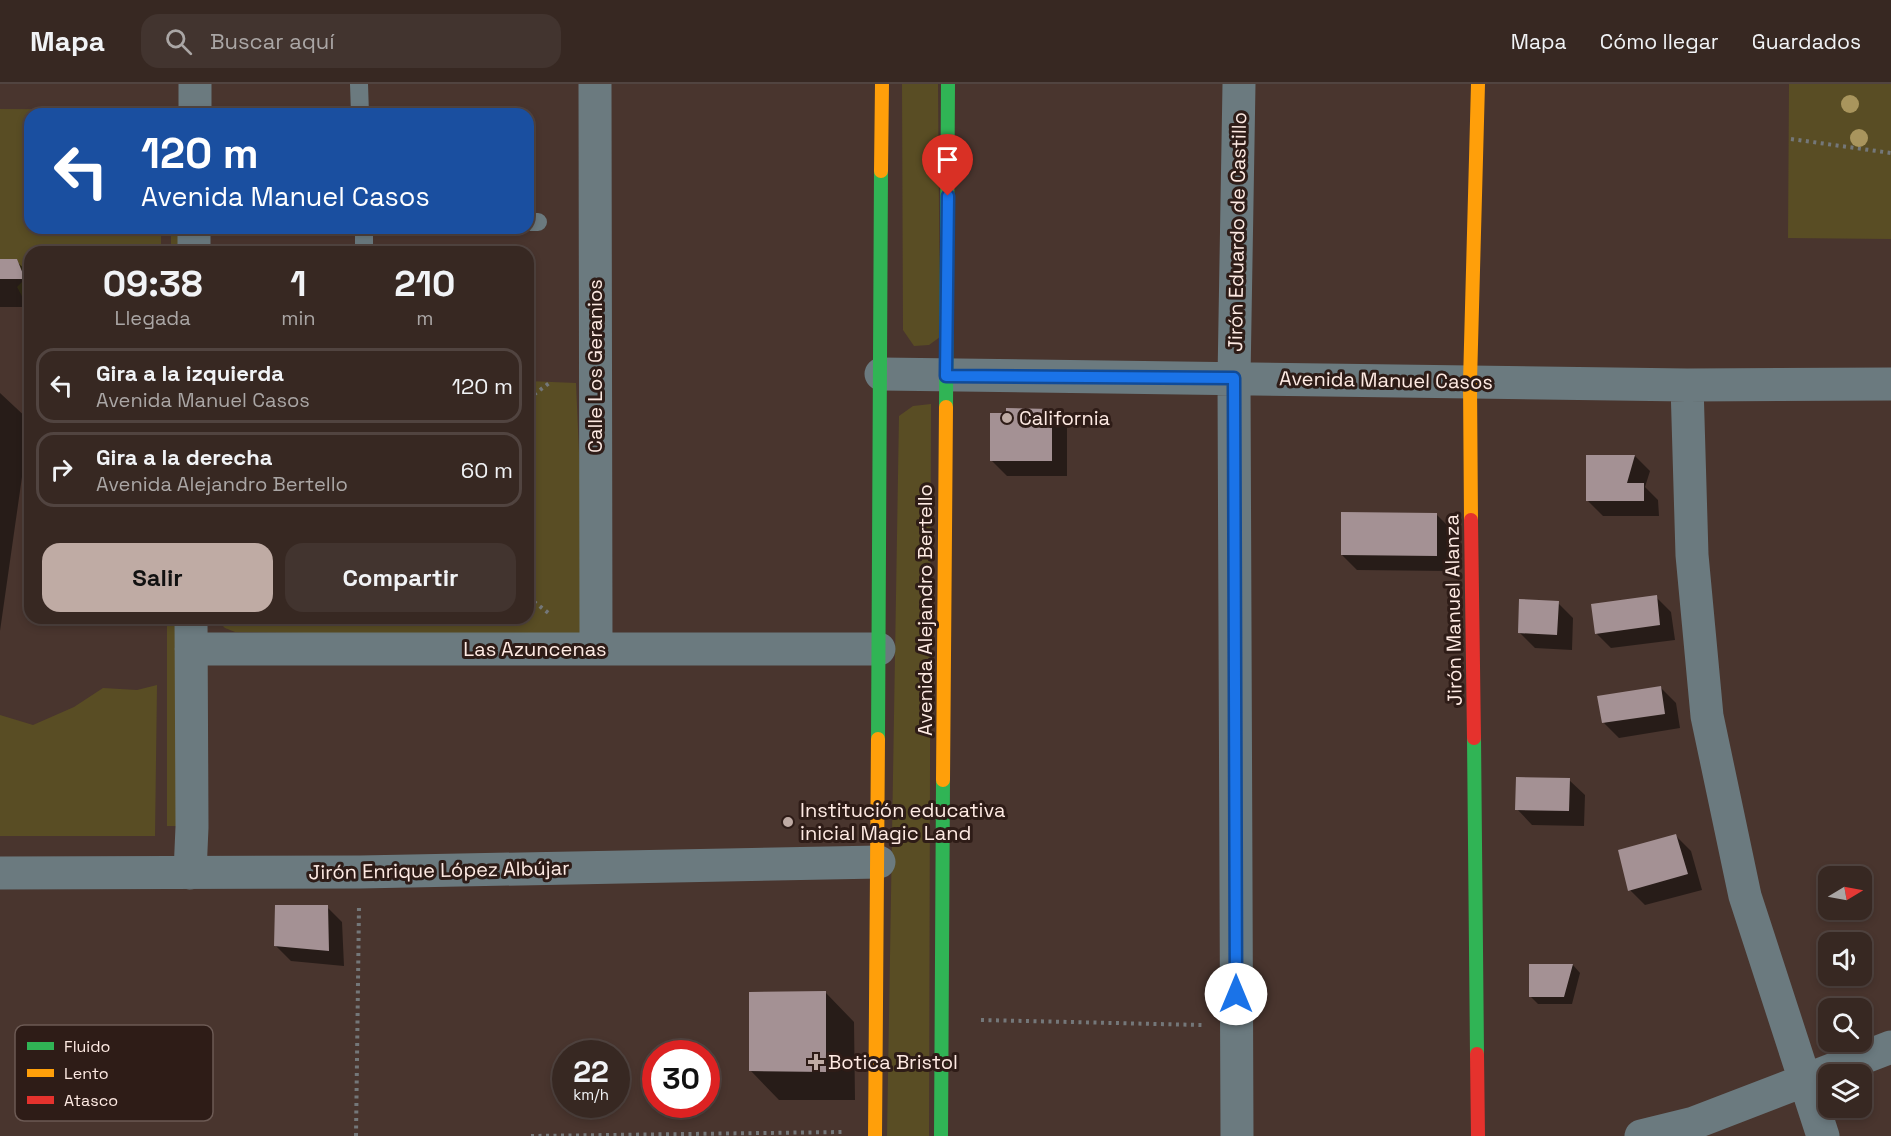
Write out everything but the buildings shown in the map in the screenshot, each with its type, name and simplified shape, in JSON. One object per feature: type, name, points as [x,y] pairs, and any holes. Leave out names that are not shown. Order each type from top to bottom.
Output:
[{"type":"main road","points":[[875,1133],[879,862],[882,84]]},
{"type":"main road","name":"Avenida Alejandro Bertello","points":[[941,1136],[948,84]]},
{"type":"main road","name":"Jirón Manuel Alanza","points":[[1478,84],[1470,382],[1478,1136]]},
{"type":"street","points":[[195,84],[195,108]]},
{"type":"street","name":"Calle Los Geranios","points":[[595,84],[596,649]]},
{"type":"street","name":"Jirón Eduardo de Castillo","points":[[1237,1136],[1234,378],[1239,84]]},
{"type":"street","name":"Avenida Manuel Casos","points":[[881,374],[1687,385],[1891,384]]},
{"type":"street","points":[[1687,385],[1692,555],[1707,716],[1745,896],[1823,1136]]},
{"type":"street","points":[[190,873],[192,827],[191,634]]},
{"type":"street","name":"Las Azuncenas","points":[[191,634],[596,649],[879,649]]},
{"type":"street","name":"Jirón Enrique López Albújar","points":[[0,873],[360,872],[879,862]]},
{"type":"street","points":[[1641,1136],[1694,1123],[1891,1047]]},
{"type":"lane","points":[[360,84],[360,108]]},
{"type":"path","points":[[1791,139],[1891,153]]},
{"type":"path","points":[[534,394],[552,381]]},
{"type":"path","points":[[356,1136],[360,872]]},
{"type":"path","points":[[981,1020],[1209,1025]]},
{"type":"path","points":[[531,1136],[875,1133]]},
{"type":"shaded area","points":[[902,84],[938,84],[940,337],[929,345],[914,346],[903,330]]},
{"type":"shaded area","points":[[1789,84],[1891,84],[1891,239],[1788,238]]},
{"type":"shaded area","points":[[0,109],[24,109],[24,234],[161,234],[161,246],[24,246],[24,276],[17,259],[0,259]]},
{"type":"shaded area","points":[[171,234],[183,234],[182,246],[171,246]]},
{"type":"shaded area","points":[[24,280],[24,300],[17,287]]},
{"type":"shaded area","points":[[534,381],[576,383],[587,637],[235,632],[221,624],[534,624]]},
{"type":"shaded area","points":[[931,404],[929,1136],[887,1136],[899,416],[913,406]]},
{"type":"shaded area","points":[[167,624],[179,624],[178,826],[167,826]]},
{"type":"shaded area","points":[[157,685],[155,836],[0,836],[0,715],[33,725],[74,707],[103,688],[137,690]]},
{"type":"traffic: fast","points":[[946,407],[948,84]]},
{"type":"traffic: fast","points":[[878,739],[881,171]]},
{"type":"traffic: fast","points":[[1474,738],[1477,1054]]},
{"type":"traffic: fast","points":[[941,1136],[943,780]]},
{"type":"traffic: slow","points":[[881,171],[882,84]]},
{"type":"traffic: slow","points":[[1471,520],[1470,382],[1478,84]]},
{"type":"traffic: slow","points":[[943,780],[946,407]]},
{"type":"traffic: slow","points":[[875,1136],[878,739]]},
{"type":"traffic: jam","points":[[1471,520],[1474,738]]},
{"type":"traffic: jam","points":[[1477,1054],[1478,1136]]},
{"type":"place","name":"California","points":[[1007,418]]},
{"type":"place","name":"Institución educativa inicial Magic Land","points":[[788,822]]},
{"type":"place","name":"Botica Bristol","points":[[816,1062]]},
{"type":"route","points":[[948,196],[946,376],[1234,378],[1236,994]]}]
